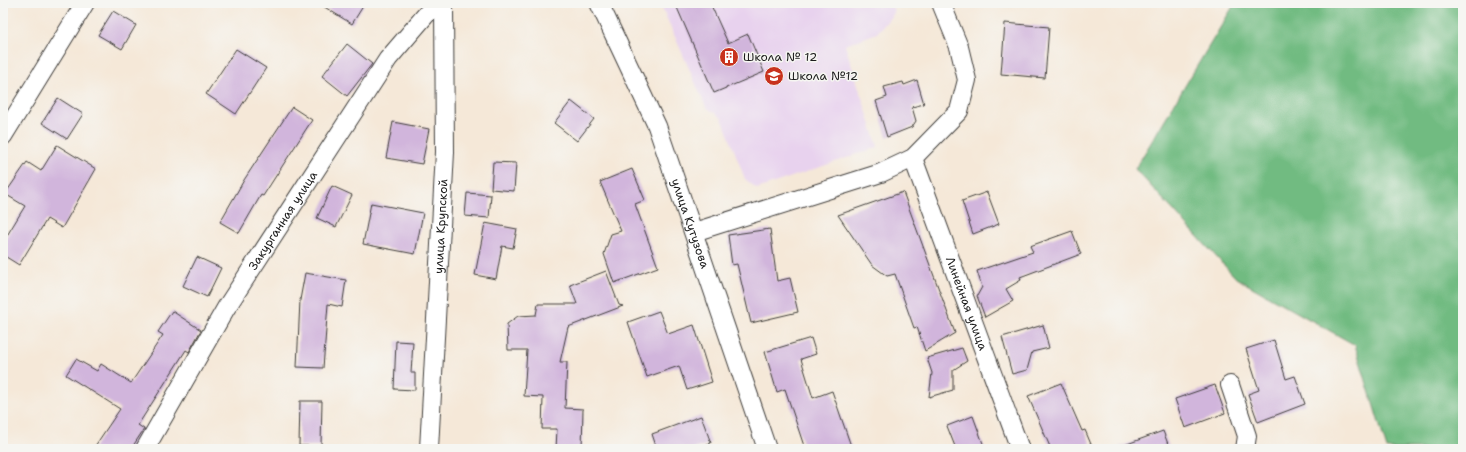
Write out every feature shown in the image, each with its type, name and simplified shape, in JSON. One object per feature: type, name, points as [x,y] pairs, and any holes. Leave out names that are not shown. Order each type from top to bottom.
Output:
[{"type":"street","points":[[3,136],[85,3]]},
{"type":"street","name":"Закурганная улица","points":[[145,449],[226,308],[388,60],[436,3]]},
{"type":"street","name":"улица Крупской","points":[[429,449],[445,152],[444,3]]},
{"type":"street","name":"улица Кутузова","points":[[599,3],[657,126],[767,449]]},
{"type":"street","points":[[694,232],[881,173],[913,158],[959,111],[967,80],[959,47],[941,3]]},
{"type":"street","name":"Линейная улица","points":[[913,158],[1020,449]]},
{"type":"street","points":[[1230,385],[1247,436],[1245,449]]},
{"type":"shaded area","name":"Школа №12","points":[[660,3],[892,3],[894,13],[877,33],[845,45],[878,147],[757,189],[745,179],[722,118],[706,107]]},
{"type":"green space","points":[[1235,3],[1463,3],[1463,449],[1387,449],[1355,345],[1236,278],[1135,169]]},
{"type":"building","points":[[318,3],[365,3],[352,24]]},
{"type":"building","name":"Школа № 12","points":[[675,3],[710,3],[728,43],[748,34],[764,72],[714,93]]},
{"type":"building","points":[[113,11],[136,25],[122,49],[98,35]]},
{"type":"building","points":[[1005,23],[1049,27],[1045,78],[1001,74]]},
{"type":"building","points":[[347,44],[372,64],[347,96],[322,76]]},
{"type":"building","points":[[236,49],[266,68],[236,114],[206,94]]},
{"type":"building","points":[[917,80],[924,104],[912,107],[916,121],[912,127],[887,137],[876,101],[887,97],[884,87],[903,82],[904,85]]},
{"type":"building","points":[[58,98],[83,114],[67,139],[42,123]]},
{"type":"building","points":[[571,101],[594,119],[577,141],[554,123]]},
{"type":"building","points":[[292,107],[312,120],[263,196],[261,195],[239,233],[220,222],[244,180]]},
{"type":"building","points":[[393,122],[429,129],[422,164],[386,158]]},
{"type":"building","points":[[57,145],[96,169],[62,228],[47,219],[19,265],[3,255],[3,242],[25,206],[5,194],[27,162],[41,171]]},
{"type":"building","points":[[493,162],[516,163],[514,191],[491,189]]},
{"type":"building","points":[[632,169],[645,200],[635,204],[658,267],[614,283],[604,254],[611,234],[621,231],[600,182]]},
{"type":"building","points":[[332,186],[352,195],[336,227],[317,218]]},
{"type":"building","points":[[903,192],[955,333],[925,351],[917,327],[914,328],[895,274],[887,276],[872,265],[838,215]]},
{"type":"building","points":[[987,192],[999,224],[973,234],[962,201]]},
{"type":"building","points":[[467,193],[491,195],[489,218],[465,216]]},
{"type":"building","points":[[371,203],[423,213],[415,254],[363,244]]},
{"type":"building","points":[[485,223],[517,229],[513,248],[502,246],[496,279],[475,275]]},
{"type":"building","points":[[770,229],[777,281],[790,278],[798,312],[751,323],[737,264],[732,265],[728,235]]},
{"type":"building","points":[[1072,231],[1081,254],[1020,277],[1021,280],[1006,289],[1013,301],[985,317],[977,296],[982,287],[977,271],[1033,252],[1030,246]]},
{"type":"building","points":[[197,257],[221,268],[207,297],[183,286]]},
{"type":"building","points":[[606,271],[619,305],[623,306],[568,327],[560,362],[567,362],[565,408],[583,409],[582,449],[556,449],[557,429],[542,429],[543,397],[524,396],[527,350],[508,350],[507,324],[518,316],[536,315],[538,304],[577,304],[570,285]]},
{"type":"building","points":[[305,273],[346,280],[342,307],[328,304],[323,368],[297,367],[300,300]]},
{"type":"building","points":[[172,311],[201,330],[189,352],[186,350],[138,425],[144,429],[131,449],[93,449],[120,409],[66,375],[76,359],[97,371],[101,364],[131,383],[163,335],[158,332]]},
{"type":"building","points":[[659,311],[668,334],[694,325],[712,382],[687,390],[679,366],[647,377],[628,322]]},
{"type":"building","points":[[1043,325],[1049,348],[1032,352],[1027,370],[1012,374],[1002,337]]},
{"type":"building","points":[[811,338],[816,354],[801,359],[813,398],[832,391],[852,449],[805,449],[785,389],[777,392],[765,352]]},
{"type":"building","points":[[1274,340],[1286,379],[1295,376],[1305,404],[1258,422],[1248,394],[1259,390],[1246,349]]},
{"type":"building","points":[[396,341],[413,342],[411,373],[415,373],[415,390],[394,389]]},
{"type":"building","points":[[962,348],[967,361],[953,370],[953,390],[929,397],[932,373],[927,358]]},
{"type":"building","points":[[1061,383],[1082,431],[1085,430],[1093,449],[1051,449],[1028,396]]},
{"type":"building","points":[[1215,385],[1225,413],[1185,428],[1175,399]]},
{"type":"building","points":[[300,401],[322,401],[321,446],[299,446]]},
{"type":"building","points":[[701,416],[711,443],[694,449],[657,449],[652,434]]},
{"type":"building","points":[[973,416],[985,449],[956,449],[947,426]]},
{"type":"building","points":[[1163,431],[1170,449],[1119,449],[1119,447]]},
{"type":"place","name":"Школа № 12","points":[[729,57]]},
{"type":"place","name":"Школа №12","points":[[774,76]]}]
